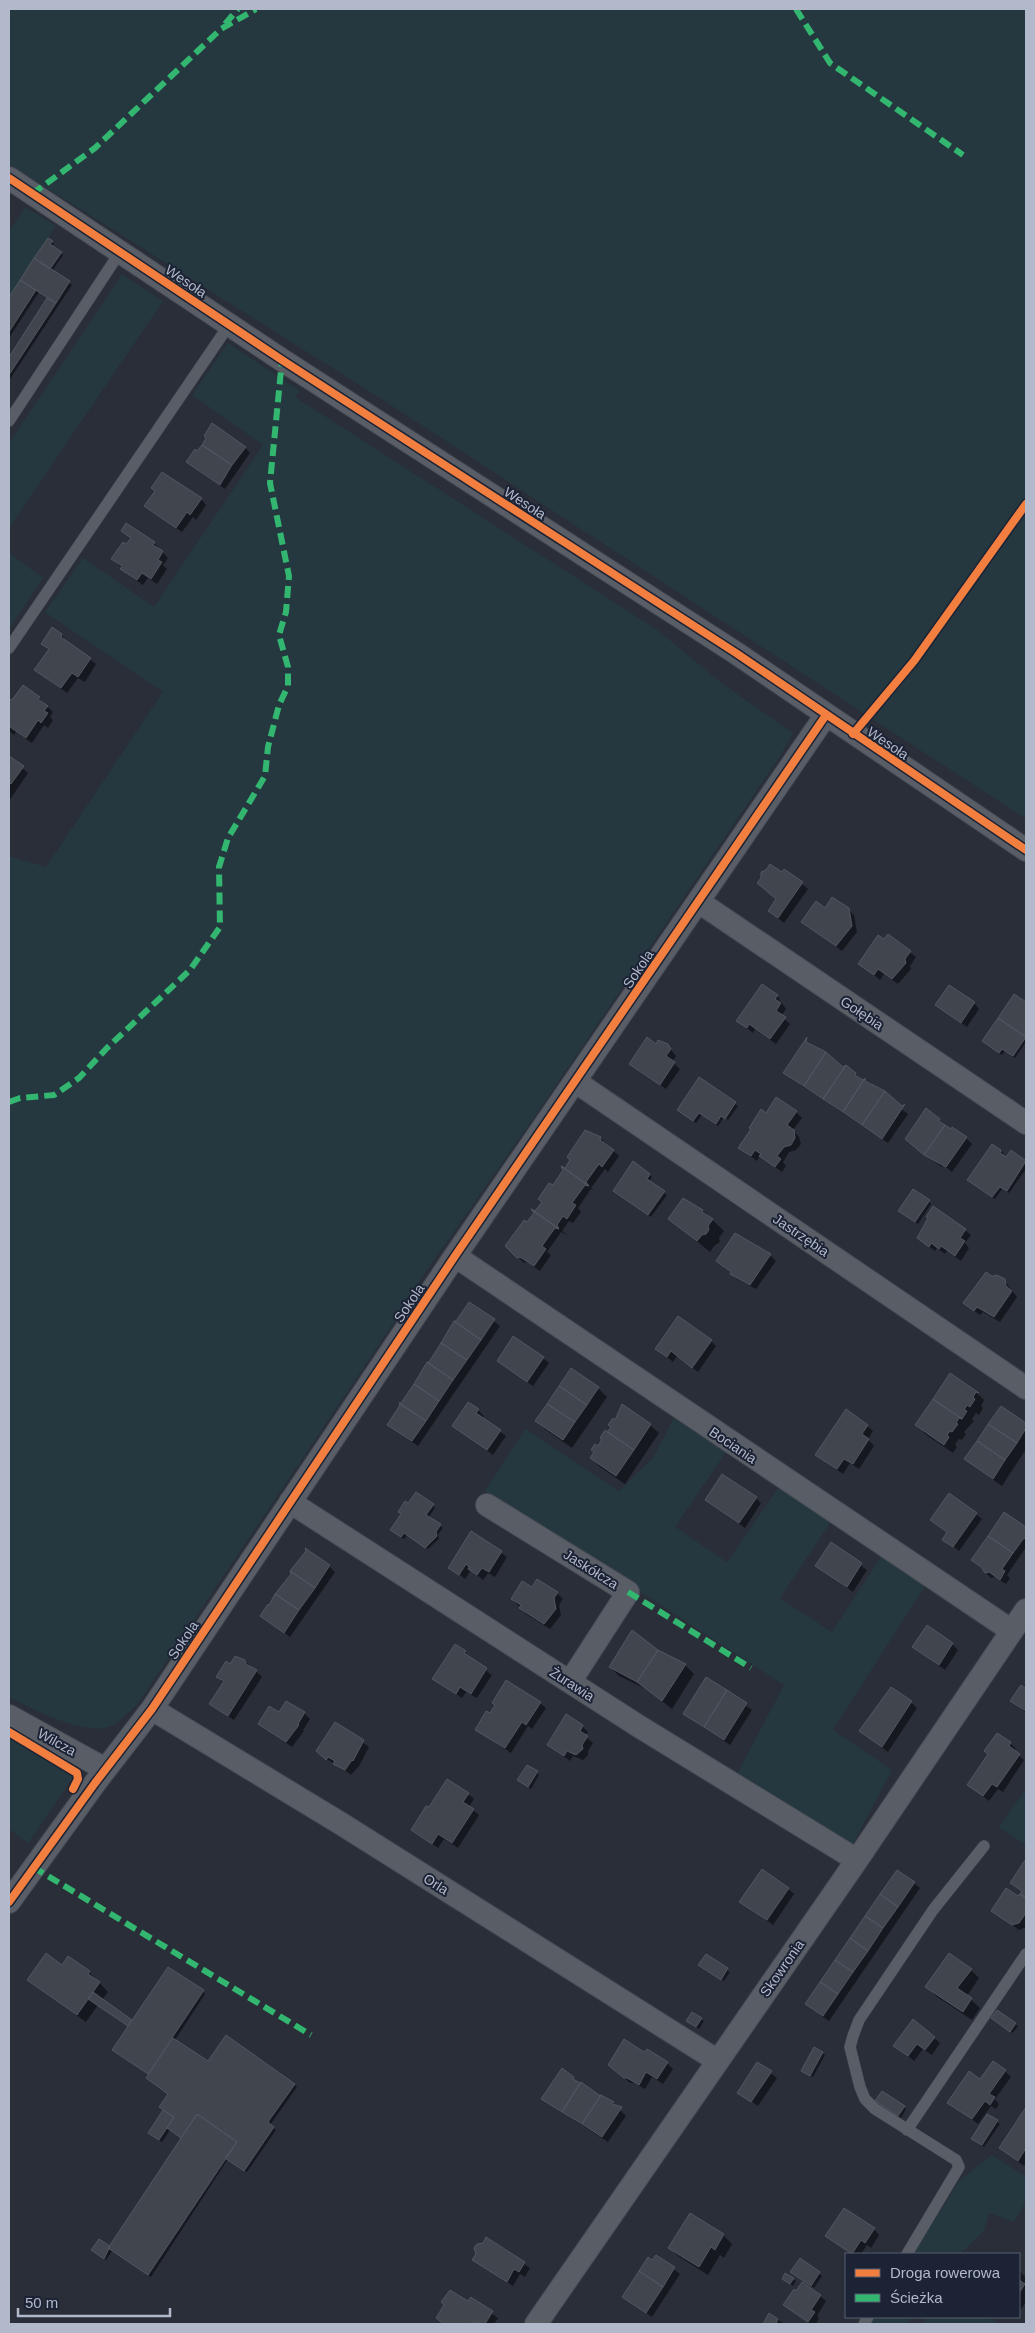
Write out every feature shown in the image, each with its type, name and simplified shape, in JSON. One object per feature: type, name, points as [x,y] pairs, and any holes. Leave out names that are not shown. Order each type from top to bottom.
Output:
[{"type":"street","name":"Wesoła","points":[[9,178],[229,325],[736,653],[1026,850]]},
{"type":"street","name":"Sokola","points":[[9,1902],[105,1769],[152,1709],[455,1256],[826,715]]},
{"type":"street","name":"Gołębia","points":[[699,902],[1026,1123]]},
{"type":"street","name":"Jastrzębia","points":[[576,1082],[1026,1388]]},
{"type":"street","name":"Bociania","points":[[455,1256],[1012,1631]]},
{"type":"street","name":"Żurawia","points":[[290,1502],[570,1682],[857,1860]]},
{"type":"street","name":"Jaskółcza","points":[[487,1505],[628,1592],[570,1682]]},
{"type":"street","name":"Skowronia","points":[[536,2324],[857,1860],[1026,1610]]},
{"type":"street","name":"Orla","points":[[152,1709],[340,1824],[718,2061]]},
{"type":"street","name":"Wilcza","points":[[9,1716],[105,1769]]},
{"type":"lane","points":[[9,421],[120,252]]},
{"type":"lane","points":[[9,648],[229,325]]},
{"type":"lane","points":[[908,2253],[959,2167],[956,2160],[874,2109],[865,2099],[860,2087],[850,2047],[860,2020],[933,1910],[984,1846]]},
{"type":"lane","points":[[907,2130],[1026,1954]]},
{"type":"shaded area","points":[[9,9],[1026,9],[1026,819],[369,391],[9,164]]},
{"type":"shaded area","points":[[25,207],[56,226],[9,297],[9,232]]},
{"type":"shaded area","points":[[122,274],[163,301],[9,528],[9,443]]},
{"type":"shaded area","points":[[228,343],[300,391],[295,397],[656,629],[723,684],[793,733],[780,756],[535,1116],[411,1293],[402,1310],[137,1705],[109,1727],[85,1727],[58,1720],[9,1697],[9,856],[46,867],[163,692],[45,612],[83,558],[154,607],[263,445],[192,395]]},
{"type":"shaded area","points":[[9,553],[43,578],[9,629]]},
{"type":"shaded area","points":[[674,1418],[726,1452],[675,1527],[727,1562],[779,1487],[830,1523],[780,1598],[832,1632],[881,1557],[925,1586],[833,1730],[892,1770],[850,1849],[735,1778],[784,1685],[485,1491],[525,1429],[619,1491],[653,1458]]},
{"type":"shaded area","points":[[9,1735],[75,1775],[28,1843],[9,1829]]},
{"type":"shaded area","points":[[1026,1789],[1026,1845],[999,1827]]},
{"type":"shaded area","points":[[992,2155],[1026,2177],[1026,2201],[1014,2222],[989,2213],[984,2231],[961,2253],[914,2253],[960,2180]]},
{"type":"shaded area","points":[[875,2318],[911,2318],[907,2324],[871,2324]]},
{"type":"shaded area","points":[[926,2318],[988,2318],[1000,2324],[923,2324]]},
{"type":"building","points":[[48,238],[53,241],[50,244],[62,252],[50,269],[34,258]]},
{"type":"building","points":[[34,258],[70,281],[56,303],[20,280]]},
{"type":"building","points":[[20,280],[36,290],[9,332],[9,297]]},
{"type":"building","points":[[47,298],[56,303],[9,375],[9,357]]},
{"type":"building","points":[[212,423],[246,447],[232,465],[202,445],[206,438],[204,436]]},
{"type":"building","points":[[202,445],[232,465],[220,485],[186,462],[195,449],[197,451]]},
{"type":"building","points":[[162,472],[202,498],[190,515],[187,512],[176,528],[144,506],[155,491],[151,488]]},
{"type":"building","points":[[126,523],[155,542],[153,545],[163,551],[158,560],[162,562],[151,579],[142,573],[137,580],[120,569],[122,566],[111,559],[123,542],[126,544],[131,538],[121,531]]},
{"type":"building","points":[[52,627],[62,634],[61,637],[91,658],[78,677],[72,673],[61,688],[34,670],[49,649],[41,644]]},
{"type":"building","points":[[23,685],[40,697],[38,699],[48,706],[44,711],[48,713],[41,723],[38,720],[26,738],[10,727],[9,729],[9,699],[12,700]]},
{"type":"building","points":[[9,756],[24,766],[11,784],[9,782]]},
{"type":"building","points":[[770,864],[782,872],[784,869],[803,882],[778,918],[768,911],[776,899],[757,883],[761,878],[761,872],[766,870]]},
{"type":"building","points":[[832,897],[849,908],[852,926],[836,946],[801,922],[816,901],[825,908]]},
{"type":"building","points":[[888,934],[911,951],[905,959],[906,963],[892,979],[878,969],[874,975],[858,964],[878,935],[884,939]]},
{"type":"building","points":[[762,984],[778,995],[775,999],[781,1003],[776,1011],[786,1017],[770,1039],[749,1024],[747,1028],[736,1021]]},
{"type":"building","points":[[949,985],[975,1002],[961,1023],[935,1005]]},
{"type":"building","points":[[1014,994],[1026,1002],[1026,1037],[998,1018]]},
{"type":"building","points":[[998,1018],[1026,1037],[1013,1056],[1002,1049],[999,1053],[982,1041]]},
{"type":"building","points":[[647,1037],[656,1044],[658,1040],[668,1044],[671,1049],[666,1056],[675,1062],[660,1085],[629,1064]]},
{"type":"building","points":[[807,1037],[806,1042],[826,1052],[804,1086],[783,1073]]},
{"type":"building","points":[[826,1052],[843,1067],[846,1065],[823,1099],[804,1086]]},
{"type":"building","points":[[846,1065],[856,1073],[855,1075],[863,1080],[865,1078],[843,1112],[823,1099]]},
{"type":"building","points":[[699,1077],[736,1102],[725,1119],[721,1116],[716,1124],[699,1113],[693,1121],[677,1110]]},
{"type":"building","points":[[865,1078],[865,1081],[885,1091],[862,1125],[843,1112]]},
{"type":"building","points":[[885,1091],[902,1106],[905,1104],[882,1139],[862,1125]]},
{"type":"building","points":[[776,1097],[797,1111],[787,1125],[794,1130],[795,1138],[791,1145],[784,1147],[777,1156],[781,1159],[775,1167],[759,1156],[761,1154],[755,1150],[751,1156],[738,1148],[751,1129],[749,1128],[761,1109],[766,1113]]},
{"type":"building","points":[[926,1108],[945,1125],[924,1155],[905,1139]]},
{"type":"building","points":[[945,1125],[951,1129],[952,1127],[967,1137],[946,1167],[924,1155]]},
{"type":"building","points":[[585,1130],[601,1137],[600,1140],[614,1150],[602,1167],[599,1164],[586,1182],[589,1186],[561,1166],[565,1168],[570,1160],[567,1157]]},
{"type":"building","points":[[992,1144],[1001,1150],[1000,1153],[1006,1157],[1011,1150],[1026,1161],[1007,1191],[1000,1187],[992,1197],[967,1180]]},
{"type":"building","points":[[633,1161],[650,1174],[647,1179],[665,1191],[648,1215],[613,1191]]},
{"type":"building","points":[[561,1166],[589,1186],[585,1185],[572,1203],[576,1205],[567,1219],[563,1216],[557,1225],[559,1229],[531,1209],[535,1211],[542,1202],[538,1199],[549,1183],[553,1185],[563,1170]]},
{"type":"building","points":[[913,1189],[930,1200],[915,1222],[898,1211]]},
{"type":"building","points":[[683,1198],[703,1210],[702,1212],[713,1219],[708,1226],[709,1230],[697,1241],[668,1219]]},
{"type":"building","points":[[933,1206],[966,1229],[960,1238],[965,1241],[955,1256],[941,1246],[939,1249],[931,1243],[929,1247],[917,1238]]},
{"type":"building","points":[[531,1209],[559,1229],[555,1228],[542,1246],[546,1249],[534,1266],[520,1257],[517,1258],[505,1246],[524,1220],[527,1222],[534,1213]]},
{"type":"building","points":[[735,1233],[771,1254],[750,1285],[730,1274],[731,1272],[716,1261]]},
{"type":"building","points":[[986,1272],[993,1277],[994,1275],[1005,1279],[1006,1286],[1012,1291],[994,1317],[977,1307],[974,1311],[963,1303]]},
{"type":"building","points":[[469,1302],[495,1319],[481,1340],[454,1321],[456,1321]]},
{"type":"building","points":[[678,1316],[712,1340],[692,1368],[671,1351],[667,1357],[655,1349]]},
{"type":"building","points":[[454,1321],[481,1340],[467,1360],[441,1343]]},
{"type":"building","points":[[513,1336],[544,1357],[527,1382],[497,1361]]},
{"type":"building","points":[[441,1343],[467,1360],[453,1380],[427,1362],[429,1362]]},
{"type":"building","points":[[427,1362],[453,1380],[439,1401],[414,1384]]},
{"type":"building","points":[[571,1368],[599,1387],[587,1405],[559,1386]]},
{"type":"building","points":[[950,1373],[979,1393],[976,1392],[973,1397],[975,1399],[970,1407],[967,1405],[964,1410],[967,1411],[962,1419],[933,1399]]},
{"type":"building","points":[[414,1384],[439,1401],[426,1421],[399,1403],[401,1403]]},
{"type":"building","points":[[559,1386],[587,1405],[575,1422],[547,1404]]},
{"type":"building","points":[[933,1399],[962,1419],[959,1418],[956,1423],[958,1424],[947,1435],[949,1437],[944,1445],[915,1425]]},
{"type":"building","points":[[468,1402],[479,1409],[476,1413],[501,1430],[487,1450],[452,1426]]},
{"type":"building","points":[[399,1403],[426,1421],[412,1441],[387,1425],[400,1405]]},
{"type":"building","points":[[547,1404],[575,1422],[563,1440],[535,1421]]},
{"type":"building","points":[[622,1404],[651,1424],[634,1450],[607,1432],[611,1427],[608,1425],[613,1418],[615,1420]]},
{"type":"building","points":[[1001,1406],[1026,1423],[1026,1428],[1017,1443],[988,1424]]},
{"type":"building","points":[[846,1409],[868,1425],[862,1434],[869,1439],[853,1464],[844,1459],[837,1469],[815,1455]]},
{"type":"building","points":[[988,1424],[1017,1443],[1005,1460],[977,1441]]},
{"type":"building","points":[[605,1430],[634,1450],[616,1476],[590,1458],[594,1452],[591,1450],[595,1444],[598,1446]]},
{"type":"building","points":[[977,1441],[1005,1460],[993,1479],[964,1459]]},
{"type":"building","points":[[722,1474],[757,1497],[739,1523],[705,1500]]},
{"type":"building","points":[[416,1492],[434,1504],[426,1515],[441,1524],[436,1532],[437,1536],[425,1548],[404,1533],[401,1537],[390,1530],[401,1514],[398,1512],[405,1501],[408,1503]]},
{"type":"building","points":[[949,1493],[977,1513],[953,1547],[942,1540],[947,1532],[930,1520]]},
{"type":"building","points":[[1004,1512],[1026,1527],[1026,1539],[1024,1538],[1013,1553],[988,1536]]},
{"type":"building","points":[[471,1531],[502,1551],[489,1572],[482,1568],[477,1575],[468,1569],[469,1567],[466,1564],[459,1575],[448,1568]]},
{"type":"building","points":[[988,1536],[1013,1553],[1002,1569],[1005,1571],[1000,1580],[989,1572],[985,1573],[981,1567],[971,1560]]},
{"type":"building","points":[[831,1542],[862,1563],[847,1587],[815,1566]]},
{"type":"building","points":[[305,1548],[330,1565],[315,1588],[290,1571],[306,1551]]},
{"type":"building","points":[[290,1571],[315,1588],[299,1610],[275,1594],[291,1574]]},
{"type":"building","points":[[537,1579],[558,1592],[554,1598],[556,1609],[544,1624],[519,1608],[521,1605],[511,1599],[522,1581],[532,1587]]},
{"type":"building","points":[[275,1594],[299,1610],[284,1633],[260,1616]]},
{"type":"building","points":[[927,1625],[953,1643],[939,1665],[912,1647]]},
{"type":"building","points":[[632,1630],[658,1650],[637,1682],[609,1667]]},
{"type":"building","points":[[455,1644],[466,1651],[464,1653],[487,1668],[471,1694],[460,1687],[456,1694],[432,1679]]},
{"type":"building","points":[[658,1650],[686,1664],[662,1701],[637,1682]]},
{"type":"building","points":[[235,1656],[245,1660],[246,1664],[257,1670],[228,1716],[209,1704],[224,1681],[216,1677],[226,1661],[230,1664]]},
{"type":"building","points":[[706,1677],[727,1690],[704,1727],[683,1714]]},
{"type":"building","points":[[506,1680],[541,1702],[526,1725],[522,1722],[505,1748],[475,1730],[486,1711],[490,1713],[495,1705],[492,1703]]},
{"type":"building","points":[[1021,1685],[1026,1689],[1026,1711],[1010,1701]]},
{"type":"building","points":[[891,1687],[912,1701],[882,1747],[859,1731]]},
{"type":"building","points":[[727,1690],[747,1703],[724,1740],[704,1727]]},
{"type":"building","points":[[286,1701],[305,1712],[299,1725],[286,1742],[258,1724],[269,1706],[279,1712]]},
{"type":"building","points":[[566,1714],[583,1725],[580,1731],[588,1736],[582,1745],[583,1749],[576,1755],[567,1751],[564,1756],[547,1745]]},
{"type":"building","points":[[335,1722],[364,1740],[353,1761],[345,1770],[333,1764],[335,1761],[328,1757],[326,1760],[316,1751]]},
{"type":"building","points":[[997,1733],[1011,1742],[1009,1746],[1020,1754],[997,1787],[992,1784],[983,1796],[967,1785],[988,1754],[984,1751]]},
{"type":"building","points":[[527,1765],[538,1771],[528,1787],[517,1780]]},
{"type":"building","points":[[447,1779],[469,1793],[463,1802],[474,1809],[452,1843],[438,1834],[432,1844],[411,1830],[426,1806],[429,1807]]},
{"type":"building","points":[[1025,1860],[1026,1898],[1020,1894],[1022,1891],[1010,1883]]},
{"type":"building","points":[[762,1869],[789,1888],[767,1920],[739,1902]]},
{"type":"building","points":[[897,1870],[915,1882],[898,1907],[880,1894]]},
{"type":"building","points":[[1006,1888],[1018,1896],[1020,1894],[1026,1898],[1026,1913],[1019,1923],[1012,1925],[991,1911]]},
{"type":"building","points":[[880,1894],[898,1907],[883,1928],[865,1916]]},
{"type":"building","points":[[865,1916],[883,1928],[868,1951],[850,1938]]},
{"type":"building","points":[[850,1938],[868,1951],[853,1972],[835,1960]]},
{"type":"building","points":[[46,1953],[62,1965],[68,1956],[90,1971],[88,1974],[100,1982],[77,2015],[27,1980]]},
{"type":"building","points":[[949,1953],[972,1969],[957,1988],[972,1998],[963,2012],[925,1987]]},
{"type":"building","points":[[706,1954],[728,1968],[721,1980],[698,1965]]},
{"type":"building","points":[[835,1960],[853,1972],[838,1994],[820,1982]]},
{"type":"building","points":[[168,1967],[204,1990],[148,2074],[112,2050]]},
{"type":"building","points":[[820,1982],[838,1994],[823,2016],[805,2004]]},
{"type":"building","points":[[93,1992],[132,2020],[128,2026],[88,1999]]},
{"type":"building","points":[[997,2010],[1016,2023],[1010,2032],[991,2018]]},
{"type":"building","points":[[692,2012],[702,2018],[696,2027],[686,2021]]},
{"type":"building","points":[[913,2019],[935,2037],[925,2050],[917,2044],[908,2056],[893,2046]]},
{"type":"building","points":[[226,2035],[295,2084],[268,2122],[274,2127],[244,2171],[225,2158],[237,2142],[197,2114],[181,2138],[167,2128],[174,2117],[159,2107],[168,2094],[146,2078],[173,2038],[208,2061]]},
{"type":"building","points":[[624,2039],[644,2052],[647,2049],[668,2062],[657,2079],[646,2072],[639,2085],[624,2078],[608,2065]]},
{"type":"building","points":[[814,2047],[823,2052],[810,2076],[801,2071]]},
{"type":"building","points":[[993,2061],[1006,2070],[989,2094],[995,2097],[990,2105],[985,2101],[972,2119],[947,2103],[969,2071],[980,2079]]},
{"type":"building","points":[[757,2062],[772,2071],[751,2102],[737,2093]]},
{"type":"building","points":[[562,2068],[574,2077],[573,2079],[581,2082],[562,2112],[541,2099]]},
{"type":"building","points":[[581,2082],[601,2095],[582,2124],[562,2112]]},
{"type":"building","points":[[882,2091],[905,2106],[898,2116],[875,2101]]},
{"type":"building","points":[[601,2095],[614,2102],[612,2104],[622,2107],[602,2137],[582,2124]]},
{"type":"building","points":[[1026,2107],[1026,2148],[1018,2161],[999,2148]]},
{"type":"building","points":[[163,2110],[174,2117],[159,2140],[148,2133]]},
{"type":"building","points":[[197,2114],[237,2142],[148,2275],[108,2248]]},
{"type":"building","points":[[987,2114],[998,2120],[982,2145],[971,2139]]},
{"type":"building","points":[[844,2208],[875,2228],[865,2243],[861,2240],[853,2253],[825,2236]]},
{"type":"building","points":[[690,2213],[724,2234],[715,2250],[711,2247],[699,2267],[668,2248]]},
{"type":"building","points":[[486,2237],[525,2262],[519,2272],[514,2269],[507,2282],[472,2260],[476,2254],[474,2248],[477,2244],[483,2243]]},
{"type":"building","points":[[99,2239],[110,2246],[104,2259],[91,2250]]},
{"type":"building","points":[[656,2255],[675,2267],[663,2287],[639,2271],[648,2257],[652,2260]]},
{"type":"building","points":[[800,2258],[820,2272],[811,2286],[790,2272]]},
{"type":"building","points":[[639,2271],[663,2287],[646,2313],[622,2297]]},
{"type":"building","points":[[785,2273],[794,2278],[790,2284],[782,2279]]},
{"type":"building","points":[[1020,2281],[1025,2284],[1020,2292]]},
{"type":"building","points":[[802,2282],[821,2295],[811,2310],[815,2312],[808,2322],[783,2305],[794,2289],[796,2291]]},
{"type":"building","points":[[450,2290],[468,2301],[471,2297],[493,2311],[485,2324],[473,2322],[470,2324],[444,2324],[436,2318],[444,2305],[441,2302]]},
{"type":"building","points":[[769,2313],[778,2319],[776,2324],[763,2324]]},
{"type":"marked path","points":[[225,24],[238,9]]},
{"type":"marked path","points":[[32,194],[95,148],[221,29],[256,9]]},
{"type":"marked path","points":[[796,9],[830,63],[963,155]]},
{"type":"marked path","points":[[9,1102],[20,1098],[54,1095],[79,1078],[107,1048],[190,970],[220,927],[219,867],[228,838],[265,776],[268,747],[279,705],[288,686],[288,667],[279,635],[286,612],[289,576],[270,483],[282,360]]},
{"type":"marked path","points":[[628,1592],[751,1668]]},
{"type":"marked path","points":[[33,1867],[311,2035]]},
{"type":"cycle path","points":[[9,178],[282,360],[736,653],[1026,850]]},
{"type":"cycle path","points":[[853,734],[914,661],[1026,504]]},
{"type":"cycle path","points":[[9,1902],[95,1783],[152,1709],[455,1256],[826,715]]},
{"type":"cycle path","points":[[9,1732],[77,1773],[78,1779],[73,1789]]}]
